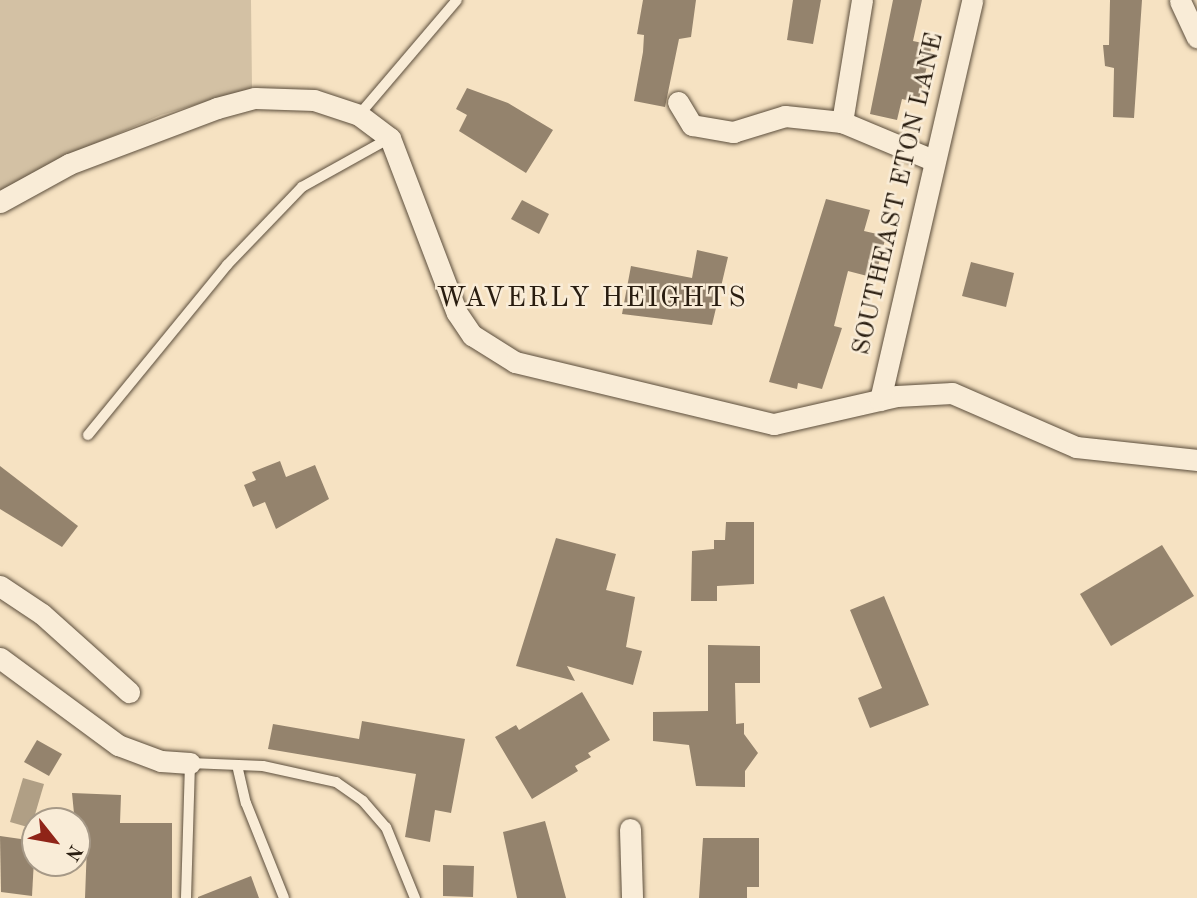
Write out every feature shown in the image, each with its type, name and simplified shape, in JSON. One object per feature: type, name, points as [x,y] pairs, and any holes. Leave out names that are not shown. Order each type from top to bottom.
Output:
[{"type":"street","points":[[842,122],[862,0]]},
{"type":"street","name":"SOUTHEAST ETON LANE","points":[[880,400],[933,160],[972,0]]},
{"type":"street","points":[[1180,1],[1197,37]]},
{"type":"street","points":[[0,202],[69,164],[256,98],[314,100],[359,115],[390,138],[447,291],[472,335],[492,352],[744,421],[774,424],[880,400],[952,393],[1076,447],[1197,460]]},
{"type":"street","points":[[678,102],[692,125],[733,132],[785,116],[842,122],[933,160]]},
{"type":"street","points":[[0,586],[42,614],[129,692]]},
{"type":"street","points":[[0,658],[118,745],[161,761],[190,763]]},
{"type":"street","points":[[630,829],[632,898]]},
{"type":"lane","points":[[359,115],[457,0]]},
{"type":"lane","points":[[88,435],[227,265],[302,187],[390,138]]},
{"type":"lane","points":[[186,898],[190,763],[304,772],[336,782],[363,801],[386,827],[415,898]]},
{"type":"lane","points":[[237,765],[246,803],[284,898]]},
{"type":"shaded area","points":[[0,0],[251,0],[252,88],[161,115],[64,157],[0,194]]},
{"type":"shaded area","points":[[23,778],[44,784],[37,807],[21,807],[21,825],[10,822]]},
{"type":"building","points":[[643,0],[696,0],[691,37],[679,39],[665,107],[634,101],[643,52],[644,35],[637,34]]},
{"type":"building","points":[[793,0],[821,0],[813,44],[787,40]]},
{"type":"building","points":[[893,0],[922,0],[913,41],[932,45],[918,103],[902,99],[897,120],[870,114]]},
{"type":"building","points":[[1110,0],[1142,0],[1134,118],[1113,117],[1114,68],[1105,66],[1103,45],[1109,45]]},
{"type":"building","points":[[467,88],[508,103],[553,130],[526,173],[459,131],[467,115],[456,109]]},
{"type":"building","points":[[826,199],[870,210],[864,231],[886,236],[875,278],[848,271],[834,326],[842,328],[822,389],[798,383],[797,389],[769,382]]},
{"type":"building","points":[[522,200],[549,214],[539,234],[511,219]]},
{"type":"building","points":[[697,250],[728,257],[712,325],[622,314],[631,266],[692,278]]},
{"type":"building","points":[[971,262],[1014,273],[1006,307],[962,296]]},
{"type":"building","points":[[280,461],[286,477],[315,465],[329,499],[276,529],[265,502],[253,507],[244,485],[256,480],[252,472]]},
{"type":"building","points":[[0,466],[78,526],[62,547],[0,509]]},
{"type":"building","points":[[726,522],[754,522],[754,584],[717,586],[717,601],[691,601],[692,551],[714,549],[714,540],[725,540]]},
{"type":"building","points":[[556,538],[616,554],[606,590],[635,597],[626,647],[642,651],[633,685],[567,666],[575,681],[516,666]]},
{"type":"building","points":[[1162,545],[1194,596],[1111,646],[1080,594]]},
{"type":"building","points":[[884,596],[929,705],[870,728],[858,698],[882,688],[850,610]]},
{"type":"building","points":[[708,645],[760,646],[760,683],[735,683],[736,724],[744,723],[744,734],[758,753],[745,771],[745,787],[696,786],[689,745],[653,741],[653,712],[708,711]]},
{"type":"building","points":[[582,692],[610,740],[588,753],[591,757],[575,766],[578,771],[532,799],[495,737],[516,725],[519,730]]},
{"type":"building","points":[[362,721],[465,739],[451,813],[435,810],[430,842],[405,837],[416,774],[268,749],[273,724],[359,739]]},
{"type":"building","points":[[37,740],[62,754],[49,776],[24,762]]},
{"type":"building","points":[[72,793],[121,795],[120,823],[172,823],[172,898],[85,898],[86,877],[91,877],[91,807],[73,807]]},
{"type":"building","points":[[545,821],[566,898],[517,898],[503,832]]},
{"type":"building","points":[[0,836],[21,839],[21,877],[33,877],[32,896],[1,892]]},
{"type":"building","points":[[703,838],[759,838],[759,887],[747,887],[747,898],[699,898]]},
{"type":"building","points":[[443,865],[474,866],[473,897],[443,896]]},
{"type":"building","points":[[251,876],[259,898],[198,898],[198,897]]},
{"type":"district","name":"WAVERLY HEIGHTS","points":[[592,299]]}]
